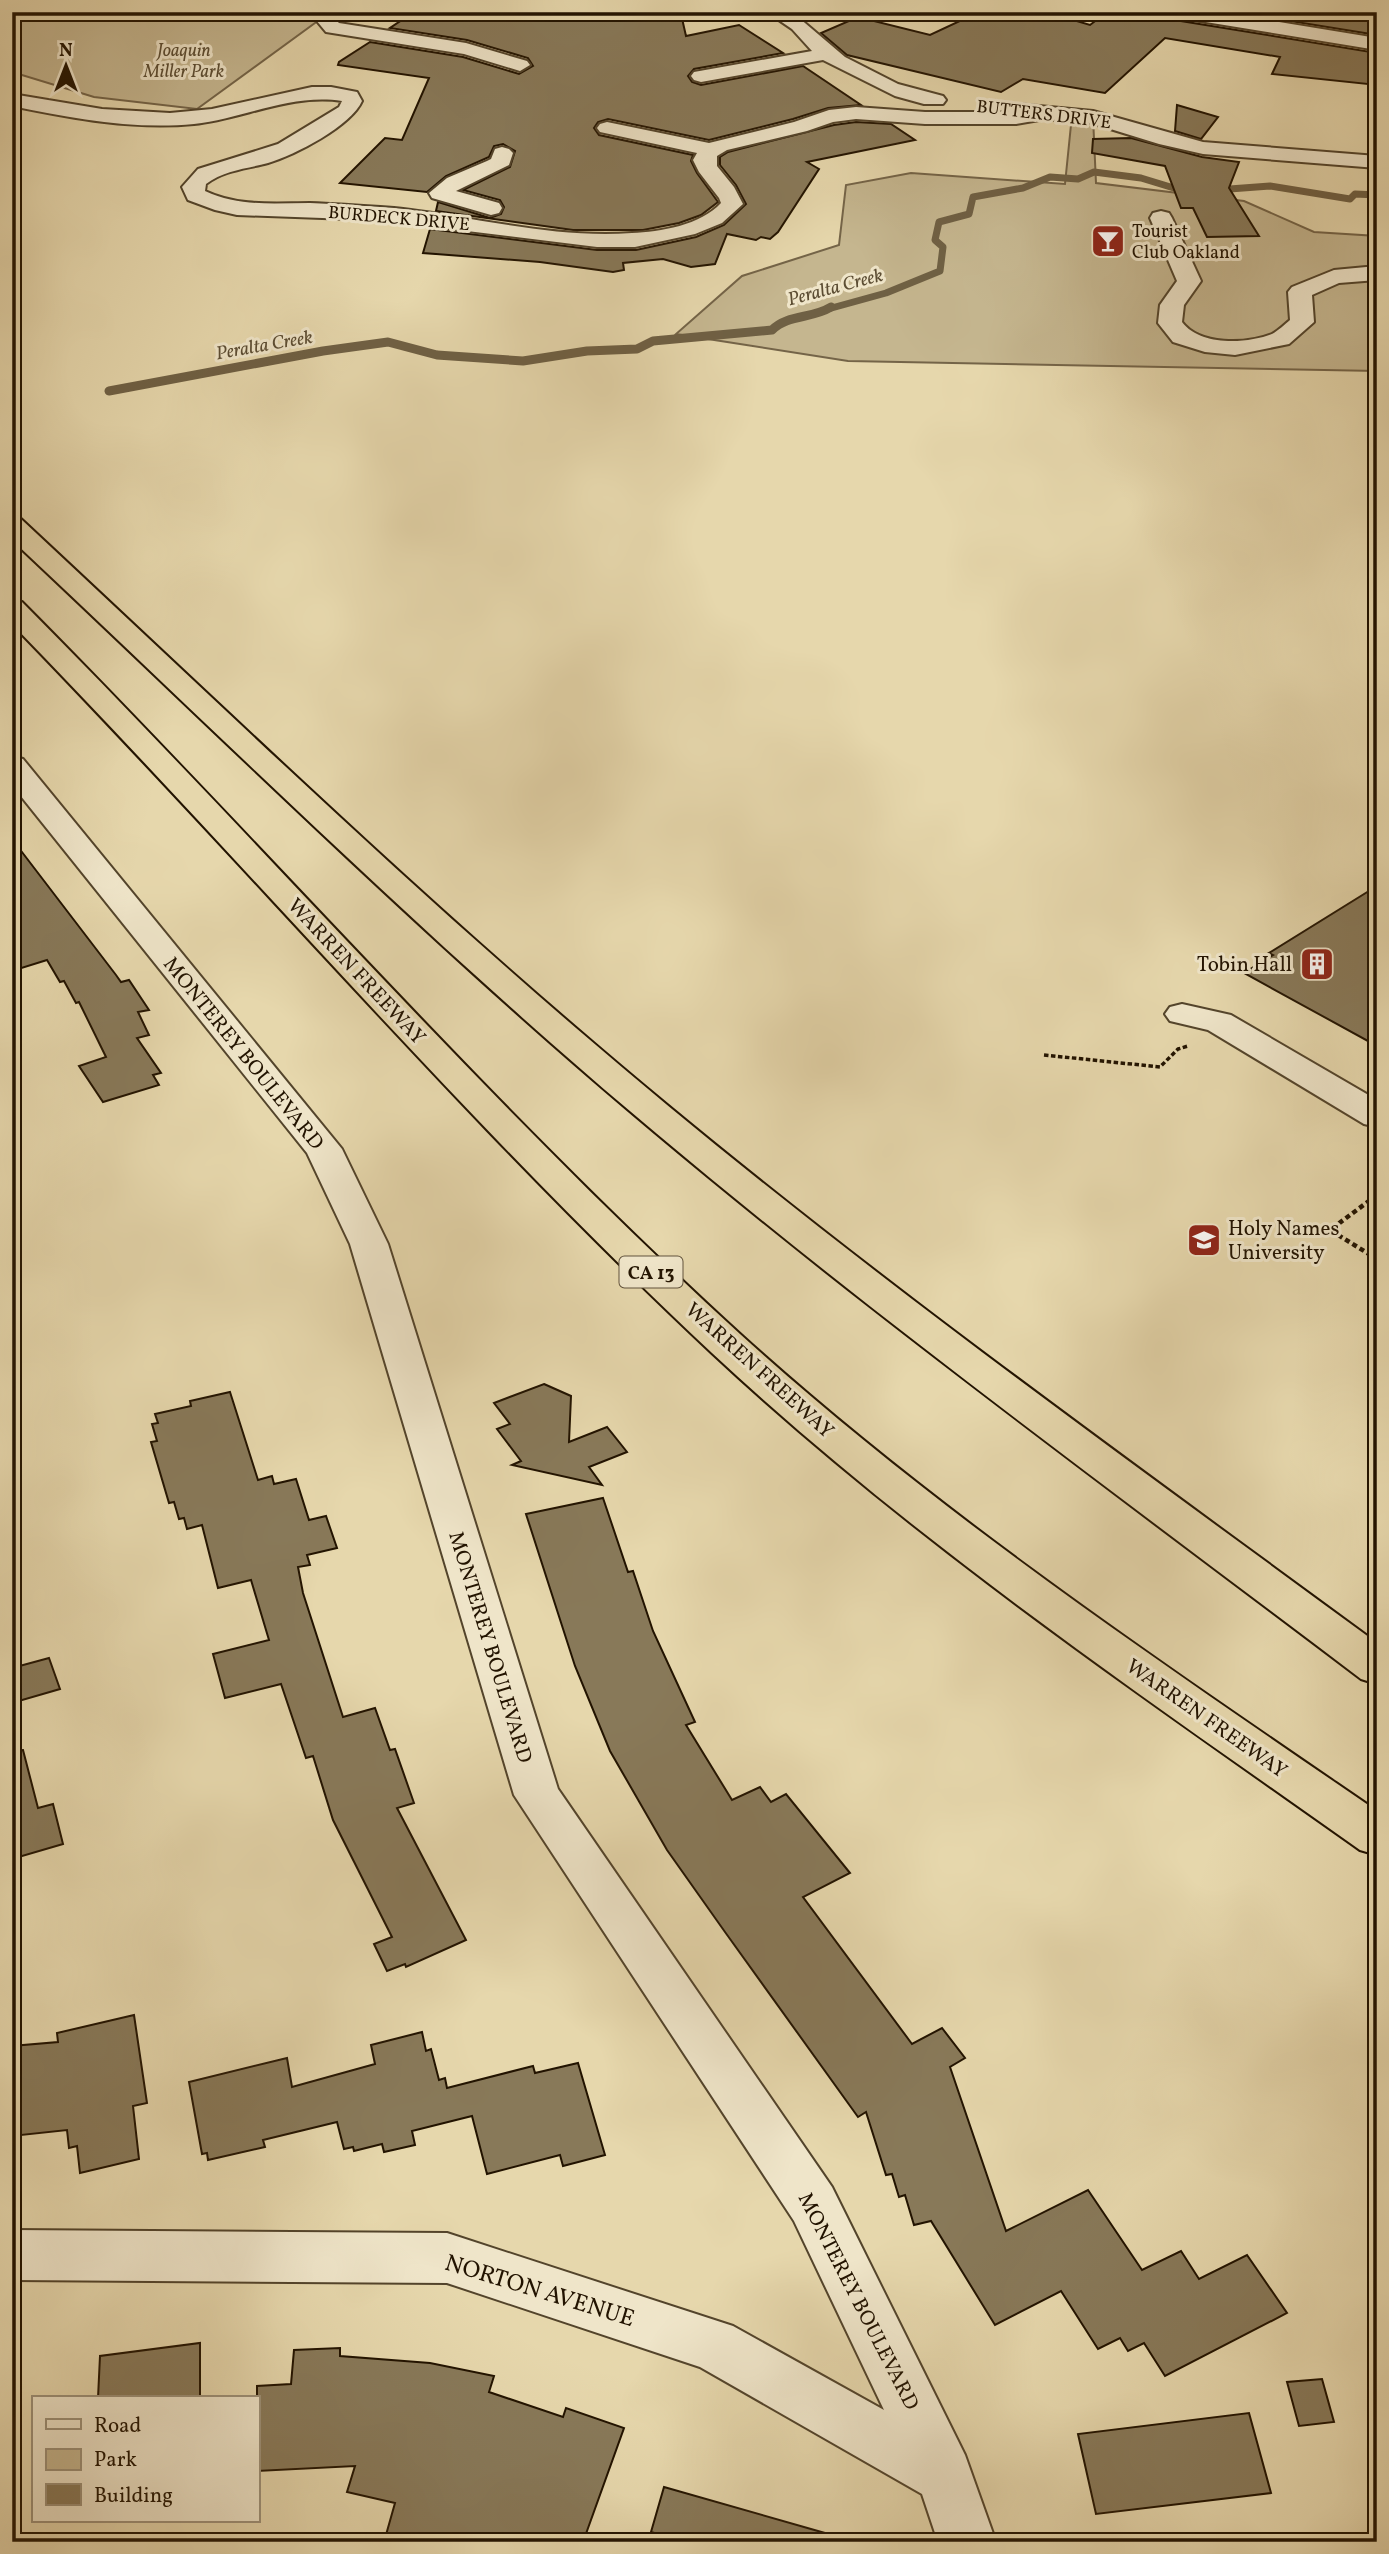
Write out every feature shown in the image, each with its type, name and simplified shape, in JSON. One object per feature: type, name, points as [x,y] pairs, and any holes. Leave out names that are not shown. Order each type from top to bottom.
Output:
[{"type":"highway","points":[[12,525],[411,898],[565,1037],[754,1193],[978,1369],[1377,1667]]},
{"type":"highway","name":"WARREN FREEWAY","points":[[12,608],[528,1152],[731,1347],[841,1443],[978,1553],[1121,1659],[1377,1836]]},
{"type":"street","points":[[334,12],[325,20],[333,28],[466,49],[520,65]]},
{"type":"street","name":"BUTTERS DRIVE","points":[[776,12],[790,18],[808,32],[827,54],[886,88],[915,97],[1093,117],[1166,140],[1203,148],[1377,162]]},
{"type":"street","points":[[1181,12],[1377,44]]},
{"type":"street","points":[[701,76],[827,54]]},
{"type":"street","name":"BURDECK DRIVE","points":[[12,100],[105,116],[192,118],[301,95],[338,93],[350,96],[352,101],[348,110],[290,148],[211,171],[198,178],[194,187],[196,195],[227,208],[352,211],[583,240],[636,240],[673,233],[717,218],[732,204],[731,197],[705,168],[704,160],[713,150]]},
{"type":"street","points":[[607,128],[713,150],[736,140],[800,127],[829,116],[856,113],[925,118],[1016,118],[1043,113]]},
{"type":"street","points":[[496,228],[501,215],[491,208],[440,192],[449,184],[491,170],[502,161],[502,153]]},
{"type":"street","points":[[1161,218],[1189,281],[1172,305],[1170,323],[1181,337],[1205,345],[1235,348],[1282,339],[1301,322],[1300,292],[1334,277],[1377,273]]},
{"type":"street","name":"MONTEREY BOULEVARD","points":[[12,765],[324,1149],[369,1244],[537,1795],[813,2204],[945,2475],[967,2542]]},
{"type":"street","points":[[1182,1014],[1219,1022],[1377,1116]]},
{"type":"street","points":[[1297,1069],[1319,1111],[1362,1137],[1377,1127]]},
{"type":"street","name":"NORTON AVENUE","points":[[12,2255],[447,2258],[715,2344],[945,2475]]},
{"type":"path","points":[[1368,866],[1377,870]]},
{"type":"path","points":[[1377,1195],[1330,1230],[1377,1259]]},
{"type":"green space","name":"Joaquin Miller Park","points":[[12,12],[330,12],[197,109],[94,97],[12,72]]},
{"type":"green space","name":"Tourist Club Oakland","points":[[1072,115],[1093,117],[1096,183],[1244,201],[1314,232],[1377,236],[1377,371],[848,361],[676,334],[742,276],[839,245],[846,185],[911,173],[1065,184]]},
{"type":"building","points":[[414,12],[681,14],[686,36],[739,25],[783,53],[694,69],[688,76],[692,82],[701,85],[803,66],[861,105],[828,108],[709,140],[608,119],[598,122],[594,128],[599,135],[693,155],[691,161],[697,173],[718,202],[701,215],[679,223],[643,230],[573,230],[436,211],[438,202],[490,218],[501,214],[504,207],[500,200],[463,190],[510,167],[515,151],[503,144],[494,146],[489,157],[446,176],[427,192],[340,183],[385,138],[402,140],[429,78],[338,65],[339,62],[370,42],[463,57],[519,74],[533,66],[528,58],[467,40],[390,28]]},
{"type":"building","points":[[979,12],[1046,12],[1090,25],[1107,12],[1169,12],[1181,21],[1377,53],[1377,85],[1272,74],[1280,57],[1165,38],[1105,93],[1023,79],[1001,92],[847,55],[821,33],[858,17],[930,35]]},
{"type":"building","points":[[1235,12],[1308,12],[1377,20],[1377,35]]},
{"type":"building","points":[[1177,105],[1218,117],[1201,139],[1175,131]]},
{"type":"building","points":[[856,122],[891,124],[915,140],[807,162],[819,169],[778,232],[770,239],[761,237],[756,240],[727,234],[715,264],[691,267],[663,259],[623,263],[624,270],[613,272],[540,262],[423,253],[430,229],[597,250],[636,250],[696,237],[724,225],[746,204],[736,185],[720,165],[720,157],[728,152]]},
{"type":"building","points":[[1131,138],[1202,157],[1239,162],[1229,188],[1259,236],[1207,237],[1193,208],[1181,208],[1165,166],[1092,153],[1093,139]]},
{"type":"building","points":[[12,839],[121,982],[129,980],[149,1010],[138,1012],[149,1035],[137,1038],[161,1073],[153,1075],[159,1085],[103,1102],[79,1066],[106,1057],[79,1002],[76,1003],[64,981],[60,982],[47,960],[12,971]]},
{"type":"building","name":"Tobin Hall","points":[[1377,886],[1377,1046],[1244,973],[1273,955],[1269,953]]},
{"type":"building","points":[[544,1384],[571,1396],[569,1442],[607,1427],[627,1452],[589,1467],[602,1485],[512,1465],[521,1461],[497,1429],[510,1424],[494,1403]]},
{"type":"building","points":[[230,1392],[258,1480],[272,1476],[274,1484],[296,1479],[309,1520],[326,1516],[337,1548],[307,1555],[310,1565],[298,1567],[303,1593],[343,1717],[375,1708],[390,1750],[395,1749],[414,1803],[397,1808],[466,1940],[406,1967],[405,1964],[387,1971],[374,1944],[392,1937],[333,1820],[313,1756],[306,1758],[281,1684],[225,1698],[213,1654],[269,1640],[251,1580],[218,1588],[202,1525],[187,1529],[184,1518],[179,1519],[174,1502],[169,1503],[151,1442],[157,1441],[152,1424],[158,1423],[155,1414],[191,1406],[190,1401]]},
{"type":"building","points":[[603,1498],[628,1572],[633,1571],[653,1631],[695,1722],[686,1725],[732,1800],[760,1787],[771,1802],[786,1794],[850,1873],[803,1897],[912,2044],[942,2028],[965,2058],[950,2067],[1006,2231],[1088,2190],[1142,2270],[1181,2251],[1199,2279],[1247,2255],[1287,2313],[1165,2376],[1144,2343],[1128,2351],[1120,2338],[1098,2349],[1061,2291],[995,2325],[931,2221],[914,2225],[905,2195],[899,2197],[892,2174],[886,2175],[866,2112],[858,2117],[725,1932],[667,1850],[610,1751],[575,1666],[526,1514]]},
{"type":"building","points":[[49,1658],[60,1689],[12,1703],[12,1668]]},
{"type":"building","points":[[23,1750],[38,1808],[53,1804],[63,1844],[12,1859],[12,1751]]},
{"type":"building","points":[[134,2015],[147,2103],[133,2106],[139,2159],[80,2173],[77,2146],[69,2148],[67,2130],[12,2136],[12,2046],[58,2042],[57,2033]]},
{"type":"building","points":[[422,2032],[426,2051],[431,2049],[439,2080],[445,2078],[447,2088],[533,2066],[535,2073],[578,2063],[605,2155],[563,2166],[560,2155],[487,2174],[472,2116],[412,2131],[415,2145],[384,2152],[382,2144],[354,2151],[353,2147],[344,2149],[337,2122],[263,2140],[265,2147],[208,2160],[207,2153],[202,2154],[189,2082],[287,2058],[292,2087],[375,2064],[371,2045]]},
{"type":"building","points":[[200,2343],[200,2396],[98,2396],[100,2356]]},
{"type":"building","points":[[340,2348],[340,2356],[430,2363],[494,2376],[489,2392],[563,2417],[566,2408],[624,2428],[583,2542],[384,2542],[395,2503],[347,2492],[355,2466],[259,2471],[257,2386],[291,2384],[294,2350]]},
{"type":"building","points":[[1322,2379],[1334,2422],[1299,2426],[1287,2382]]},
{"type":"building","points":[[1249,2413],[1271,2493],[1096,2514],[1078,2434]]},
{"type":"building","points":[[664,2487],[825,2533],[823,2542],[684,2542],[651,2532]]},
{"type":"waterway","name":"Peralta Creek","points":[[828,309],[886,293],[940,271],[943,247],[935,240],[939,222],[969,214],[973,197],[1023,188],[1050,177],[1078,179],[1094,172],[1141,178],[1187,192]]},
{"type":"waterway","name":"Peralta Creek","points":[[1216,190],[1270,186],[1350,199],[1355,194],[1377,195]]},
{"type":"waterway","name":"Peralta Creek","points":[[109,391],[323,351],[388,342],[437,355],[523,361],[587,351],[637,349],[653,341],[772,330],[785,321],[831,307]]},
{"type":"place","name":"Tourist Club Oakland","points":[[1108,241]]},
{"type":"place","name":"Tobin Hall","points":[[1317,964]]},
{"type":"place","name":"Holy Names University","points":[[1204,1240]]}]
